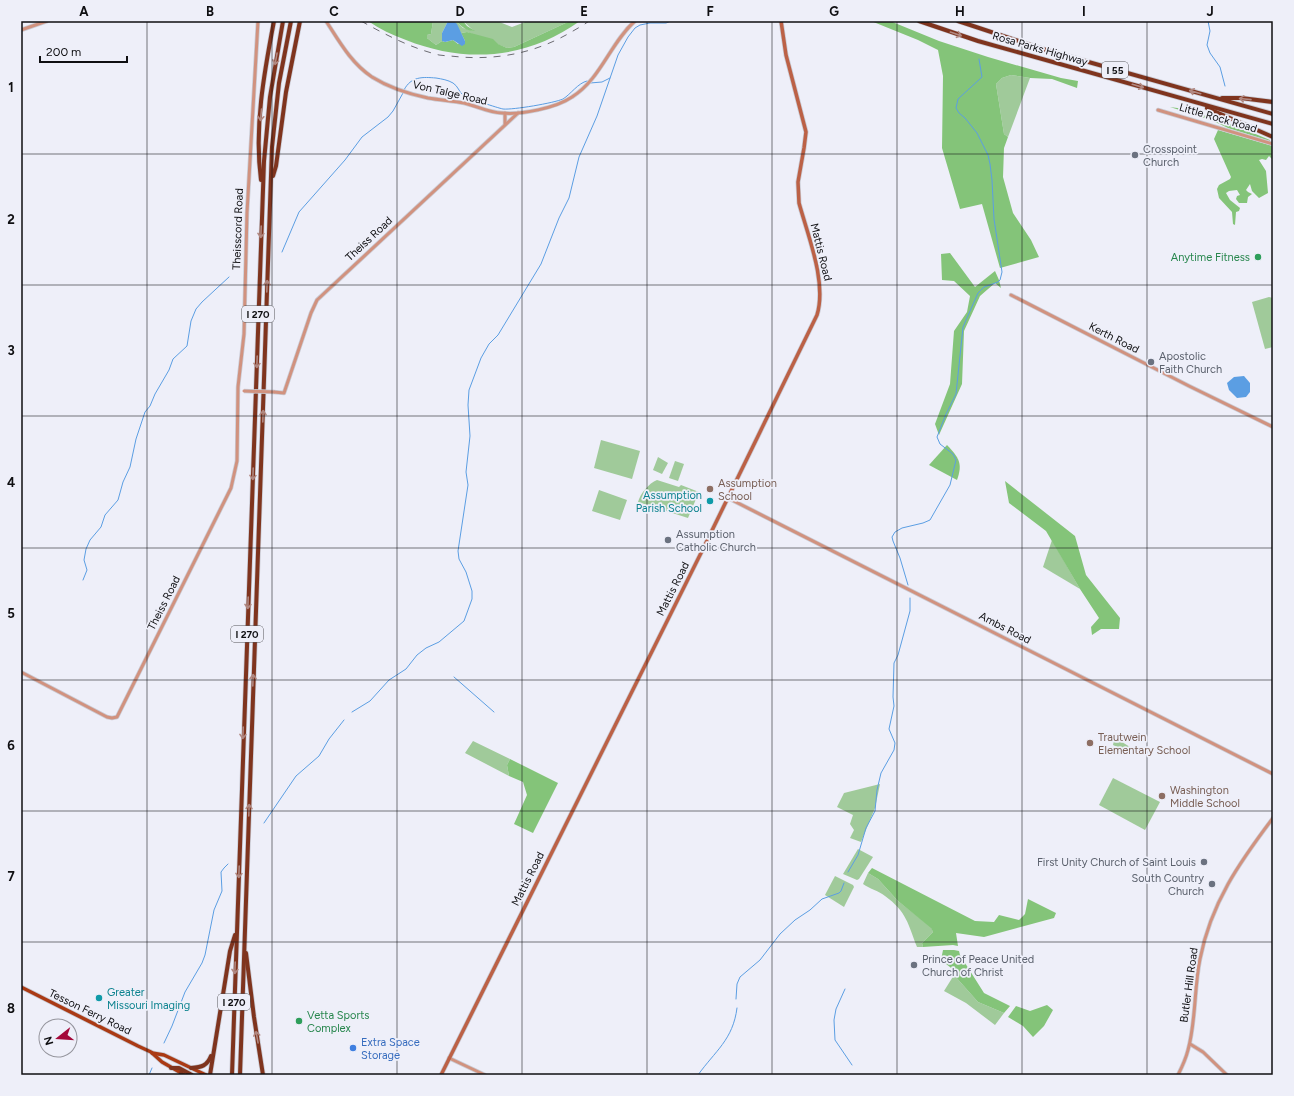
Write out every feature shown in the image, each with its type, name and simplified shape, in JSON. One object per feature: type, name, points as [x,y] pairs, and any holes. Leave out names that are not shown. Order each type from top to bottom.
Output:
[{"type":"highway","points":[[263,193],[258,157],[260,117],[266,66],[274,21]]},
{"type":"highway","name":"I 270","points":[[232,1075],[265,145],[270,97],[283,21]]},
{"type":"highway","name":"I 270","points":[[240,1075],[272,147],[283,56],[291,21]]},
{"type":"highway","points":[[271,185],[276,166],[286,92],[300,21]]},
{"type":"highway","name":"Rosa Parks Highway","points":[[919,21],[978,41],[1273,124]]},
{"type":"highway","name":"Rosa Parks Highway","points":[[958,21],[1046,50],[1273,114]]},
{"type":"highway","points":[[1216,98],[1241,98],[1273,102]]},
{"type":"highway","points":[[1196,102],[1273,137]]},
{"type":"highway","points":[[210,1075],[230,951],[237,929]]},
{"type":"highway","points":[[244,942],[263,1075]]},
{"type":"highway","points":[[191,1068],[200,1067],[209,1062],[214,1046]]},
{"type":"highway","points":[[171,1068],[179,1068],[192,1075]]},
{"type":"main road","name":"Mattis Road","points":[[441,1075],[815,321],[821,288],[798,196],[798,177],[806,132],[786,55],[782,21]]},
{"type":"main road","name":"Tesson Ferry Road","points":[[21,987],[151,1052],[164,1055],[206,1075]]},
{"type":"main road","name":"Tesson Ferry Road","points":[[151,1052],[162,1062],[183,1074]]},
{"type":"street","points":[[21,30],[47,21]]},
{"type":"street","name":"Theisscord Road","points":[[238,391],[244,327],[248,206],[258,21]]},
{"type":"street","name":"Von Talge Road","points":[[326,21],[345,50],[361,68],[376,80],[427,98],[463,103],[505,114]]},
{"type":"street","name":"Theiss Road","points":[[505,114],[548,107],[563,102],[578,93],[600,69],[623,32],[635,21]]},
{"type":"street","name":"Little Rock Road","points":[[1158,110],[1273,144]]},
{"type":"street","name":"Theiss Road","points":[[21,672],[107,717],[112,718],[117,716],[231,488],[237,461],[238,391],[284,393],[311,313],[317,300],[518,113]]},
{"type":"street","points":[[505,114],[505,124]]},
{"type":"street","name":"Kerth Road","points":[[1011,295],[1273,427]]},
{"type":"street","name":"Ambs Road","points":[[728,498],[832,549],[1273,774]]},
{"type":"street","name":"Butler Hill Road","points":[[1178,1075],[1190,1044],[1200,960],[1212,916],[1232,875],[1273,818]]},
{"type":"street","points":[[1190,1044],[1203,1052],[1227,1075]]},
{"type":"street","points":[[449,1058],[485,1075]]},
{"type":"green space","points":[[368,21],[433,21],[431,34],[427,35],[427,38],[436,45],[442,41],[445,42],[453,40],[458,44],[465,41],[461,33],[467,32],[493,39],[498,44],[507,48],[514,47],[570,21],[580,21],[560,34],[517,50],[496,54],[473,55],[429,48],[396,36]]},
{"type":"green space","points":[[433,21],[448,21],[442,33],[442,41],[436,45],[427,38],[427,35],[431,34]]},
{"type":"green space","points":[[454,21],[456,21],[463,28],[474,31],[463,21],[497,21],[512,27],[528,21],[570,21],[514,47],[507,48],[467,32],[461,33]]},
{"type":"green space","points":[[456,21],[463,21],[467,26],[475,31],[464,28]]},
{"type":"green space","points":[[871,21],[890,21],[939,41],[988,57],[1061,78],[1078,81],[1077,88],[1052,79],[1011,75],[1002,78],[996,84],[1004,134],[1008,137],[1004,148],[1003,177],[1013,213],[1031,240],[1039,257],[1000,268],[982,204],[960,209],[942,148],[943,76],[938,50],[918,40]]},
{"type":"green space","points":[[1011,75],[1030,78],[1008,137],[1004,134],[996,84],[1002,78]]},
{"type":"green space","points":[[1170,107],[1188,110],[1230,124],[1270,141],[1228,128],[1211,120]]},
{"type":"green space","points":[[1218,130],[1273,146],[1273,160],[1269,156],[1266,160],[1259,160],[1266,171],[1268,193],[1259,198],[1252,191],[1250,184],[1246,190],[1252,194],[1248,197],[1247,203],[1239,203],[1236,199],[1237,196],[1240,195],[1237,190],[1226,193],[1230,200],[1240,208],[1239,211],[1236,212],[1235,225],[1233,224],[1232,212],[1219,198],[1217,189],[1219,185],[1231,177],[1214,139]]},
{"type":"green space","points":[[950,253],[975,287],[995,271],[1001,288],[995,283],[980,296],[964,331],[962,384],[939,435],[935,424],[950,384],[954,331],[967,312],[970,296],[954,281],[942,280],[941,254]]},
{"type":"green space","points":[[1269,297],[1273,298],[1273,347],[1265,349],[1252,302]]},
{"type":"green space","points":[[601,440],[640,451],[632,479],[594,468]]},
{"type":"green space","points":[[947,445],[959,461],[960,469],[957,480],[929,465]]},
{"type":"green space","points":[[658,457],[668,463],[662,474],[653,470]]},
{"type":"green space","points":[[675,461],[684,464],[678,481],[669,478]]},
{"type":"green space","points":[[657,480],[679,487],[681,485],[699,492],[688,518],[638,502],[645,489]]},
{"type":"green space","points":[[1005,481],[1075,536],[1086,575],[1120,618],[1119,629],[1101,629],[1092,635],[1091,627],[1099,618],[1046,531],[1009,503]]},
{"type":"green space","points":[[599,490],[627,500],[620,520],[592,511]]},
{"type":"green space","points":[[1052,540],[1080,589],[1043,567]]},
{"type":"green space","points":[[1118,736],[1124,738],[1122,742],[1130,747],[1130,749],[1126,751],[1113,745],[1114,740],[1116,740]]},
{"type":"green space","points":[[473,741],[510,759],[507,765],[509,776],[465,753]]},
{"type":"green space","points":[[510,759],[558,783],[533,833],[514,824],[527,795],[523,782],[509,776],[507,765]]},
{"type":"green space","points":[[1113,778],[1160,802],[1145,830],[1099,805]]},
{"type":"green space","points":[[880,784],[875,808],[861,842],[850,838],[854,830],[850,824],[853,815],[837,807],[844,793]]},
{"type":"green space","points":[[858,849],[873,857],[857,880],[843,874]]},
{"type":"green space","points":[[872,868],[975,921],[994,922],[999,915],[1019,920],[1025,914],[1028,899],[1056,913],[1054,918],[984,937],[956,933],[958,946],[923,947],[922,943],[933,932],[931,928],[898,901],[878,879],[868,873]]},
{"type":"green space","points":[[868,873],[878,879],[898,901],[931,927],[933,932],[922,943],[923,947],[917,947],[909,925],[898,907],[883,894],[863,884]]},
{"type":"green space","points":[[835,876],[853,885],[854,887],[844,907],[825,895]]},
{"type":"green space","points":[[943,950],[959,951],[984,993],[1010,1006],[1004,1013],[978,1002],[954,975],[955,971],[941,960]]},
{"type":"green space","points":[[954,975],[978,1002],[1004,1013],[995,1025],[966,1003],[944,991]]},
{"type":"green space","points":[[1047,1005],[1053,1010],[1044,1026],[1033,1037],[1023,1026],[1008,1017],[1016,1006],[1030,1011]]},
{"type":"water","points":[[448,21],[454,21],[457,24],[465,41],[465,44],[462,46],[453,40],[445,42],[442,41],[442,33]]},
{"type":"water","points":[[1244,376],[1250,383],[1250,392],[1246,397],[1237,398],[1229,390],[1227,383],[1234,377]]},
{"type":"waterway","points":[[352,712],[370,701],[389,680],[406,669],[417,655],[426,648],[439,642],[464,621],[472,599],[472,591],[466,572],[459,559],[458,551],[468,485],[466,472],[470,436],[468,405],[469,390],[481,358],[489,344],[498,335],[541,264],[559,218],[569,198],[579,157],[597,116],[618,55],[635,28],[640,25],[650,23],[666,23],[671,21]]},
{"type":"waterway","points":[[1208,21],[1210,31],[1207,45],[1210,53],[1220,67],[1225,86]]},
{"type":"waterway","points":[[908,585],[892,537],[895,532],[902,528],[930,520],[950,485],[956,460],[953,454],[940,444],[937,437],[956,394],[963,327],[978,293],[984,287],[998,282],[1002,272],[994,219],[992,180],[988,155],[977,133],[956,108],[958,99],[982,77],[979,59]]},
{"type":"waterway","points":[[404,90],[410,82],[418,78],[426,77],[447,80],[453,83],[462,94],[466,96],[495,107],[508,109],[558,101],[566,97],[581,84],[587,81]]},
{"type":"waterway","points":[[590,83],[602,82],[610,78]]},
{"type":"waterway","points":[[282,252],[299,212],[345,160],[362,137],[388,117],[403,93]]},
{"type":"waterway","points":[[83,580],[87,570],[84,560],[86,549],[90,540],[101,527],[105,515],[118,500],[123,482],[130,467],[136,439],[145,412],[150,406],[169,370],[173,359],[187,346],[191,321],[196,309],[229,277]]},
{"type":"waterway","points":[[848,872],[858,855],[866,828],[875,811],[877,790],[881,773],[894,750],[895,743],[889,729],[894,706],[894,663],[898,655],[910,611],[910,598]]},
{"type":"waterway","points":[[454,677],[494,712]]},
{"type":"waterway","points":[[264,823],[296,776],[319,756],[329,739],[344,720]]},
{"type":"waterway","points":[[164,1043],[185,992],[205,955],[214,910],[222,891],[221,872],[228,864]]},
{"type":"waterway","points":[[736,999],[737,984],[740,977],[760,960],[780,934],[822,899],[839,893],[844,883]]},
{"type":"waterway","points":[[845,989],[836,1009],[834,1020],[835,1040],[852,1065]]},
{"type":"waterway","points":[[698,1075],[732,1029],[737,1008]]},
{"type":"waterway","points":[[149,1075],[152,1068]]},
{"type":"railway","points":[[361,21],[399,41],[419,49],[439,55],[475,58],[505,56],[533,49],[560,38],[589,21]]},
{"type":"place","name":"Crosspoint Church","points":[[1135,155]]},
{"type":"place","name":"Anytime Fitness","points":[[1258,257]]},
{"type":"place","name":"Apostolic Faith Church","points":[[1151,362]]},
{"type":"place","name":"Assumption School","points":[[710,489]]},
{"type":"place","name":"Assumption Parish School","points":[[710,501]]},
{"type":"place","name":"Assumption Catholic Church","points":[[668,540]]},
{"type":"place","name":"Trautwein Elementary School","points":[[1090,743]]},
{"type":"place","name":"Washington Middle School","points":[[1162,796]]},
{"type":"place","name":"First Unity Church of Saint Louis","points":[[1204,862]]},
{"type":"place","name":"South Country Church","points":[[1212,884]]},
{"type":"place","name":"Prince of Peace United Church of Christ","points":[[914,965]]},
{"type":"place","name":"Greater Missouri Imaging","points":[[99,998]]},
{"type":"place","name":"Vetta Sports Complex","points":[[299,1021]]},
{"type":"place","name":"Extra Space Storage","points":[[353,1048]]}]
